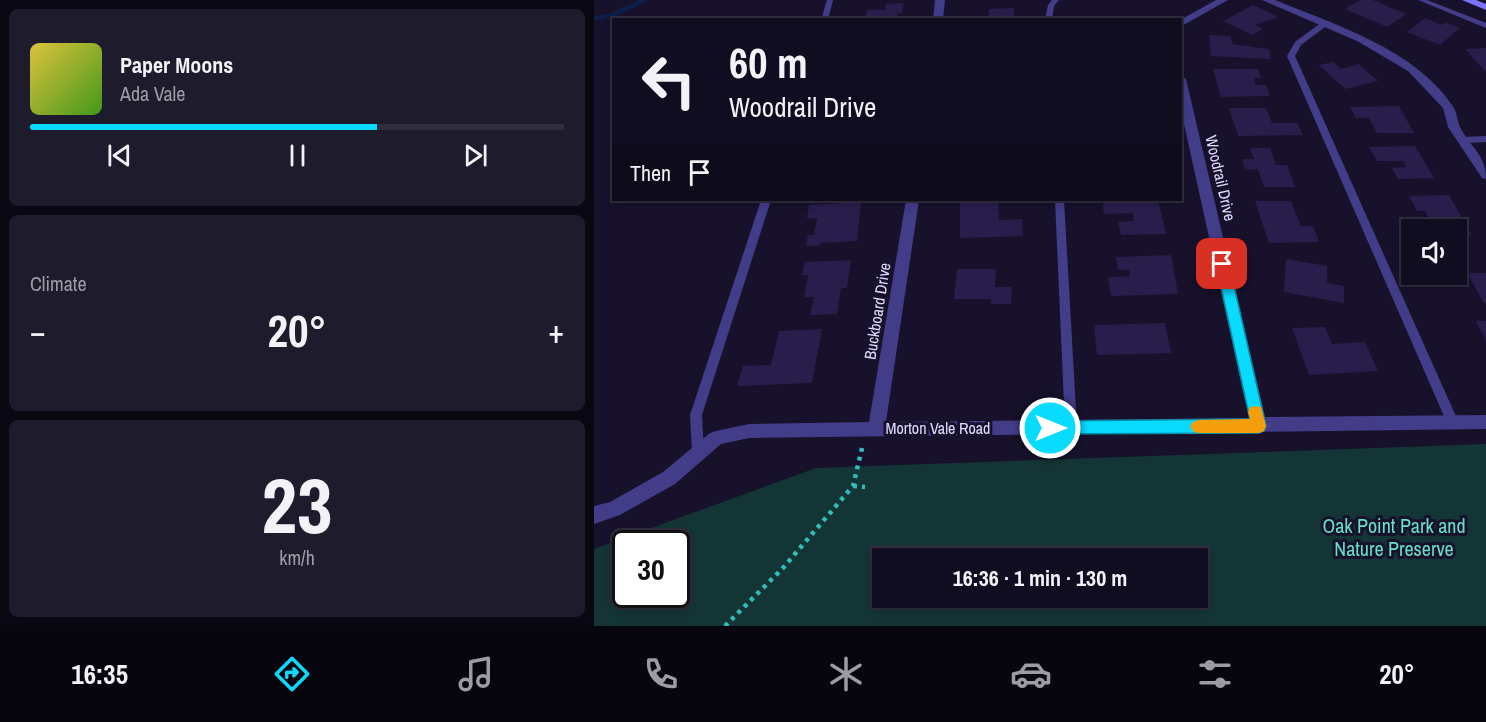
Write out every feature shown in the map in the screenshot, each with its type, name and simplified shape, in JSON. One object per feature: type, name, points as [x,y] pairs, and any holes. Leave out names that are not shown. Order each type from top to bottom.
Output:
[{"type":"main road","points":[[1467,0],[1486,7]]},
{"type":"street","points":[[938,18],[940,0]]},
{"type":"street","points":[[1182,23],[1223,0]]},
{"type":"street","points":[[1267,0],[1369,43],[1412,69],[1448,107],[1454,127],[1486,175]]},
{"type":"street","name":"Woodrail Drive","points":[[1182,88],[1259,426]]},
{"type":"street","name":"Buckboard Drive","points":[[871,428],[912,201]]},
{"type":"street","name":"Morton Vale Road","points":[[594,515],[614,509],[669,478],[716,438],[749,431],[1486,422]]},
{"type":"lane","points":[[825,18],[830,0]]},
{"type":"lane","points":[[1048,18],[1051,5],[1056,0]]},
{"type":"lane","points":[[1421,0],[1486,26]]},
{"type":"lane","points":[[1325,24],[1298,44],[1291,56],[1453,423]]},
{"type":"lane","points":[[1463,140],[1486,139]]},
{"type":"lane","points":[[698,453],[696,415],[766,201]]},
{"type":"lane","points":[[1059,201],[1071,427]]},
{"type":"path","points":[[725,626],[783,568],[853,486],[871,428]]},
{"type":"path","points":[[853,486],[865,487]]},
{"type":"green space","name":"Oak Point Park and Nature Preserve","points":[[1486,444],[1486,626],[594,626],[594,549],[612,542],[612,608],[690,608],[690,530],[646,530],[816,468]]},
{"type":"building","points":[[1360,0],[1373,0],[1406,14],[1387,27],[1345,9]]},
{"type":"building","points":[[904,3],[902,13],[898,13],[897,18],[865,18],[867,10],[885,10],[886,4]]},
{"type":"building","points":[[1253,5],[1279,17],[1255,25],[1263,29],[1252,35],[1223,21]]},
{"type":"building","points":[[1014,8],[1014,18],[988,18],[989,9]]},
{"type":"building","points":[[1425,18],[1442,25],[1445,22],[1460,28],[1440,45],[1407,32]]},
{"type":"building","points":[[1209,35],[1231,36],[1232,44],[1269,49],[1271,59],[1211,56]]},
{"type":"building","points":[[1486,48],[1486,72],[1465,49]]},
{"type":"building","points":[[1333,62],[1341,69],[1359,64],[1378,81],[1345,89],[1319,65]]},
{"type":"building","points":[[1213,69],[1258,69],[1261,78],[1254,78],[1256,85],[1266,85],[1270,96],[1221,97]]},
{"type":"building","points":[[1399,106],[1414,133],[1377,133],[1369,118],[1356,118],[1350,107]]},
{"type":"building","points":[[1229,108],[1266,108],[1272,123],[1297,123],[1303,135],[1238,136]]},
{"type":"building","points":[[1415,146],[1434,178],[1398,179],[1392,168],[1406,167],[1403,161],[1377,161],[1369,147]]},
{"type":"building","points":[[1250,148],[1270,148],[1276,165],[1287,165],[1295,187],[1264,187],[1258,169],[1245,170],[1242,159],[1254,159]]},
{"type":"building","points":[[1449,195],[1463,219],[1429,219],[1425,211],[1417,211],[1409,196]]},
{"type":"building","points":[[998,201],[999,220],[1022,219],[1023,236],[960,238],[960,202]]},
{"type":"building","points":[[1102,201],[1158,201],[1166,234],[1121,235],[1118,222],[1134,221],[1133,213],[1104,214]]},
{"type":"building","points":[[1255,201],[1291,201],[1301,226],[1313,226],[1319,242],[1269,243]]},
{"type":"building","points":[[861,202],[857,241],[806,246],[808,235],[814,235],[817,218],[807,218],[809,205]]},
{"type":"building","points":[[1467,226],[1472,235],[1467,235]]},
{"type":"building","points":[[1171,255],[1178,294],[1111,296],[1108,277],[1130,276],[1129,270],[1118,270],[1116,257]]},
{"type":"building","points":[[1286,259],[1327,266],[1327,283],[1344,286],[1344,303],[1284,292]]},
{"type":"building","points":[[851,260],[847,288],[841,288],[837,314],[810,315],[814,297],[804,297],[808,275],[802,275],[805,262]]},
{"type":"building","points":[[957,269],[996,269],[995,287],[1012,287],[1011,304],[991,304],[991,299],[954,299]]},
{"type":"building","points":[[1467,273],[1486,273],[1486,303]]},
{"type":"building","points":[[1476,321],[1486,321],[1486,341]]},
{"type":"building","points":[[1165,323],[1171,353],[1097,355],[1094,325]]},
{"type":"building","points":[[1325,327],[1332,344],[1365,342],[1378,371],[1309,375],[1292,328]]},
{"type":"building","points":[[822,329],[812,383],[737,386],[743,366],[771,365],[779,331]]},
{"type":"waterway","points":[[594,18],[610,16],[644,0]]},
{"type":"slow traffic","points":[[1198,426],[1259,426],[1255,412]]},
{"type":"route","points":[[1050,428],[1259,426],[1222,264]]}]
